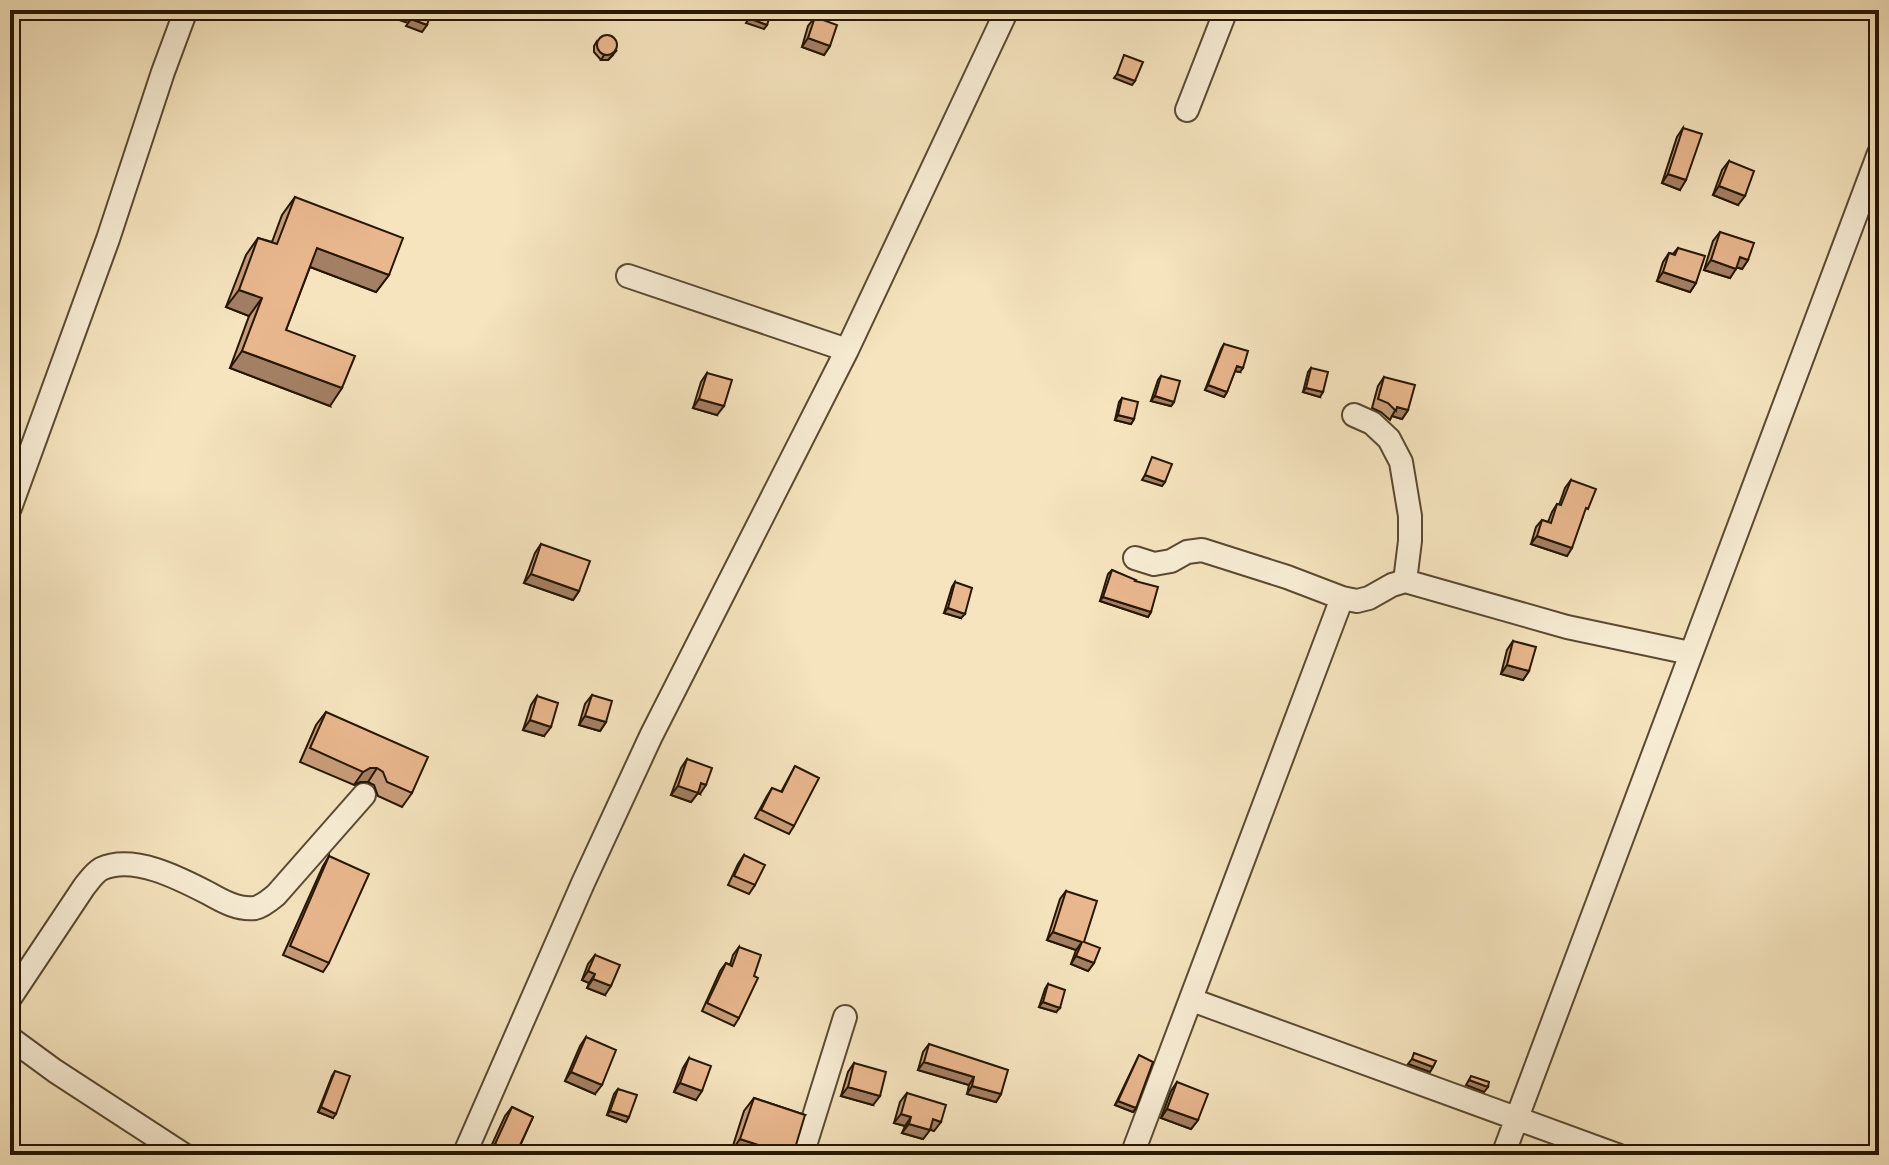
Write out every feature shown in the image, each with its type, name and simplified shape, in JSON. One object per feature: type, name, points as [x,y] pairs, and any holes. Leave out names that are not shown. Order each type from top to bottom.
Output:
[{"type":"street","points":[[10,508],[108,239],[186,10]]},
{"type":"street","points":[[464,1155],[583,883],[670,695],[847,350],[1007,10]]},
{"type":"street","points":[[1187,110],[1226,10]]},
{"type":"street","points":[[1503,1155],[1879,153]]},
{"type":"street","points":[[628,276],[847,350]]},
{"type":"street","points":[[1354,415],[1372,423],[1389,439],[1401,462],[1410,516],[1405,581]]},
{"type":"street","points":[[1135,558],[1154,564],[1202,550],[1357,601],[1405,581],[1567,627],[1690,653]]},
{"type":"street","points":[[1132,1155],[1342,598]]},
{"type":"street","points":[[10,998],[98,871],[130,863],[148,867],[224,902],[243,908],[259,907],[276,895],[364,795]]},
{"type":"street","points":[[1192,1000],[1617,1155]]},
{"type":"street","points":[[802,1155],[845,1017]]},
{"type":"street","points":[[10,1038],[184,1155]]},
{"type":"building","points":[[397,10],[432,10],[427,25]]},
{"type":"building","points":[[752,10],[772,10],[767,25],[749,18]]},
{"type":"building","points":[[815,17],[837,25],[830,46],[808,38]]},
{"type":"building","points":[[607,35],[614,38],[617,45],[614,52],[607,55],[600,52],[597,45],[600,38]]},
{"type":"building","points":[[1124,55],[1143,62],[1135,81],[1117,74]]},
{"type":"building","points":[[1683,128],[1702,134],[1686,180],[1668,174]]},
{"type":"building","points":[[1729,161],[1754,171],[1745,196],[1719,186]]},
{"type":"building","points":[[295,197],[403,238],[389,275],[317,248],[286,330],[355,356],[342,388],[242,351],[262,298],[239,290],[258,238],[277,244]]},
{"type":"building","points":[[1720,232],[1754,243],[1748,260],[1740,257],[1736,269],[1711,260]]},
{"type":"building","points":[[1678,248],[1705,256],[1696,283],[1663,272],[1669,253],[1675,255]]},
{"type":"building","points":[[1224,344],[1248,351],[1243,368],[1237,366],[1227,392],[1208,385]]},
{"type":"building","points":[[1311,368],[1328,372],[1323,392],[1306,388]]},
{"type":"building","points":[[707,373],[732,380],[724,406],[699,399]]},
{"type":"building","points":[[1161,376],[1180,381],[1174,402],[1155,396]]},
{"type":"building","points":[[1384,377],[1415,385],[1408,410],[1397,407],[1396,411],[1378,399]]},
{"type":"building","points":[[1122,398],[1138,402],[1134,419],[1118,415]]},
{"type":"building","points":[[1152,457],[1172,464],[1165,482],[1145,475]]},
{"type":"building","points":[[1571,480],[1596,489],[1572,548],[1537,536],[1542,520],[1551,523],[1557,504],[1561,505]]},
{"type":"building","points":[[541,544],[590,561],[579,591],[531,574]]},
{"type":"building","points":[[1112,570],[1158,587],[1151,612],[1103,597]]},
{"type":"building","points":[[955,582],[972,588],[965,614],[948,608]]},
{"type":"building","points":[[1513,641],[1536,647],[1529,671],[1507,665]]},
{"type":"building","points":[[592,695],[612,701],[606,722],[585,716]]},
{"type":"building","points":[[537,696],[558,703],[551,727],[530,720]]},
{"type":"building","points":[[326,712],[428,757],[412,793],[387,782],[383,772],[377,768],[363,772],[310,748]]},
{"type":"building","points":[[687,759],[712,768],[706,785],[701,783],[698,793],[678,786]]},
{"type":"building","points":[[795,766],[819,778],[794,826],[761,810],[772,788],[782,792]]},
{"type":"building","points":[[744,855],[765,865],[755,885],[734,876]]},
{"type":"building","points":[[329,856],[369,874],[329,963],[290,946]]},
{"type":"building","points":[[1066,891],[1097,901],[1084,942],[1100,948],[1094,963],[1076,956],[1082,942],[1053,932]]},
{"type":"building","points":[[739,947],[761,955],[754,976],[758,978],[739,1018],[707,1003],[726,963],[732,966]]},
{"type":"building","points":[[595,955],[620,965],[611,986],[593,979],[595,974],[588,971]]},
{"type":"building","points":[[1048,984],[1065,990],[1060,1008],[1043,1002]]},
{"type":"building","points":[[586,1037],[616,1050],[602,1085],[571,1072]]},
{"type":"building","points":[[929,1044],[1008,1070],[1001,1094],[972,1086],[974,1077],[924,1062]]},
{"type":"building","points":[[1414,1053],[1436,1061],[1433,1067],[1412,1059]]},
{"type":"building","points":[[1139,1055],[1153,1062],[1136,1108],[1118,1101]]},
{"type":"building","points":[[689,1058],[711,1066],[702,1091],[680,1083]]},
{"type":"building","points":[[854,1063],[886,1072],[880,1096],[848,1087]]},
{"type":"building","points":[[335,1071],[350,1076],[336,1114],[321,1107]]},
{"type":"building","points":[[1471,1076],[1489,1082],[1488,1087],[1469,1080]]},
{"type":"building","points":[[1177,1082],[1208,1094],[1198,1120],[1167,1109]]},
{"type":"building","points":[[618,1089],[637,1095],[629,1117],[610,1111]]},
{"type":"building","points":[[907,1093],[946,1105],[941,1122],[933,1119],[930,1130],[909,1124],[911,1117],[901,1114]]},
{"type":"building","points":[[754,1098],[805,1115],[793,1155],[740,1139]]},
{"type":"building","points":[[512,1107],[533,1117],[516,1154],[495,1144]]},
{"type":"building","points":[[647,1147],[666,1155],[643,1155]]}]
